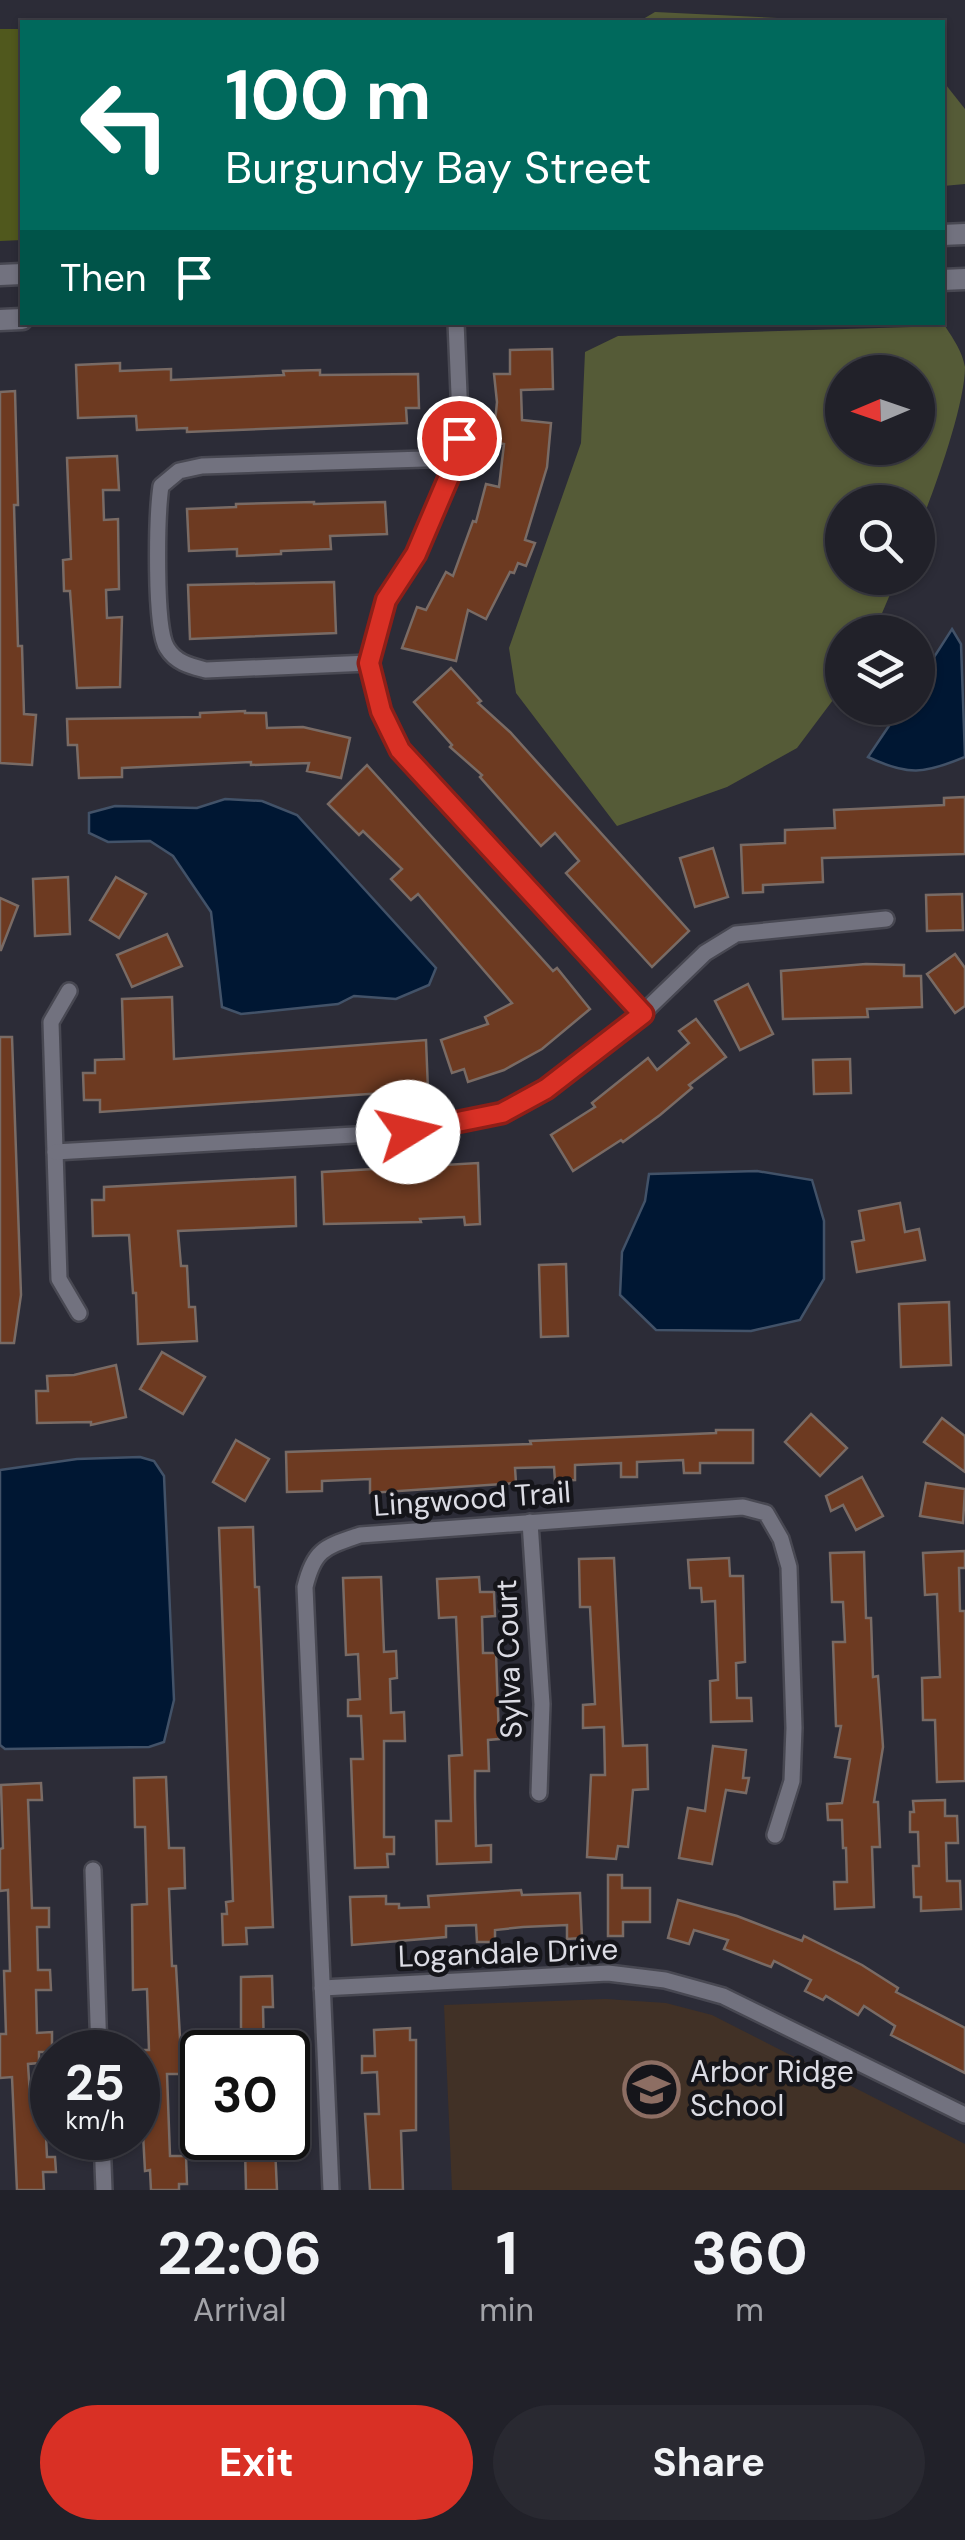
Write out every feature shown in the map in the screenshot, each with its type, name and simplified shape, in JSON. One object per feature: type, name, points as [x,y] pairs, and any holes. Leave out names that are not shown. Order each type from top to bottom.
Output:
[{"type":"street","points":[[456,325],[460,418],[457,458],[416,554],[386,600],[369,663],[381,711],[400,750],[643,1014]]},
{"type":"street","points":[[369,663],[206,670],[184,665],[166,647],[160,624],[161,486],[179,471],[202,466],[457,458]]},
{"type":"street","points":[[55,1152],[408,1132],[502,1113],[546,1089],[643,1014],[705,953],[736,934],[886,919]]},
{"type":"street","points":[[69,991],[50,1022],[58,1280],[79,1313]]},
{"type":"street","name":"Lingwood Trail","points":[[331,2190],[305,1587],[311,1561],[328,1546],[360,1535],[530,1522],[742,1507],[766,1514],[781,1539],[789,1567],[794,1710],[792,1781],[776,1834]]},
{"type":"street","name":"Sylva Court","points":[[530,1522],[542,1704],[540,1793]]},
{"type":"street","points":[[93,1870],[98,2030]]},
{"type":"street","name":"Logandale Drive","points":[[322,1988],[608,1973],[665,1980],[723,1996],[965,2115]]},
{"type":"street","points":[[103,2160],[104,2190]]},
{"type":"shaded area","name":"Arbor Ridge School","points":[[606,1999],[666,2003],[712,2015],[965,2144],[965,2190],[452,2190],[444,2005]]},
{"type":"green space","points":[[655,12],[818,20],[641,20]]},
{"type":"green space","points":[[642,18],[640,20],[512,20]]},
{"type":"green space","points":[[0,29],[20,29],[20,240],[0,241]]},
{"type":"green space","points":[[945,84],[965,109],[965,184],[945,186]]},
{"type":"green space","points":[[945,326],[965,367],[954,426],[935,485],[825,485],[825,595],[890,595],[881,615],[825,615],[825,711],[797,748],[727,787],[617,826],[516,693],[509,648],[581,443],[585,352],[618,336]]},
{"type":"water","points":[[952,629],[961,644],[965,757],[916,771],[868,757],[890,725],[935,725],[935,656]]},
{"type":"water","points":[[225,799],[262,801],[297,815],[436,968],[429,985],[396,999],[354,996],[338,1004],[241,1014],[222,1007],[211,912],[173,856],[150,841],[108,842],[89,833],[89,813],[115,806],[197,808]]},
{"type":"water","points":[[757,1171],[812,1180],[824,1221],[824,1279],[800,1320],[751,1331],[656,1330],[620,1295],[622,1252],[645,1201],[649,1174]]},
{"type":"water","points":[[140,1457],[154,1461],[164,1476],[174,1700],[164,1742],[149,1747],[5,1749],[0,1745],[0,1470],[77,1459]]},
{"type":"building","points":[[552,349],[553,389],[521,390],[522,420],[551,423],[547,467],[525,540],[535,543],[526,566],[518,563],[514,573],[510,572],[486,619],[468,610],[456,661],[402,648],[417,607],[426,610],[446,572],[453,576],[473,521],[476,522],[486,484],[499,487],[504,444],[493,442],[497,402],[494,374],[510,374],[510,350]]},
{"type":"building","points":[[120,363],[120,371],[171,369],[171,380],[320,370],[320,375],[418,374],[419,408],[406,408],[407,423],[187,432],[187,428],[137,430],[136,416],[78,418],[76,365]]},
{"type":"building","points":[[15,391],[18,646],[22,646],[24,714],[36,715],[32,765],[0,763],[0,392]]},
{"type":"building","points":[[117,456],[119,490],[103,490],[104,520],[118,519],[119,589],[106,590],[107,618],[122,617],[120,687],[77,688],[70,591],[64,591],[63,560],[71,559],[67,458]]},
{"type":"building","points":[[385,502],[387,534],[330,536],[331,549],[281,554],[237,556],[237,549],[189,551],[187,509]]},
{"type":"building","points":[[334,582],[336,633],[190,639],[188,585]]},
{"type":"building","points":[[451,668],[481,701],[478,703],[510,732],[689,931],[652,967],[566,873],[579,861],[555,833],[541,846],[414,702]]},
{"type":"building","points":[[200,713],[266,713],[267,728],[303,727],[350,738],[341,778],[307,771],[309,763],[251,762],[122,768],[122,777],[79,778],[77,745],[68,745],[67,719],[200,717]]},
{"type":"building","points":[[367,765],[553,971],[557,968],[590,1009],[542,1049],[504,1070],[468,1082],[464,1069],[452,1073],[441,1040],[488,1024],[485,1017],[512,1003],[418,894],[411,900],[391,879],[402,869],[328,804]]},
{"type":"building","points":[[965,797],[965,854],[822,858],[823,882],[763,885],[763,892],[743,893],[741,845],[785,843],[785,830],[835,828],[834,810],[944,805],[944,798]]},
{"type":"building","points":[[713,848],[728,897],[695,907],[680,858]]},
{"type":"building","points":[[68,877],[70,934],[35,936],[33,879]]},
{"type":"building","points":[[116,877],[146,894],[119,938],[90,920]]},
{"type":"building","points":[[962,894],[963,930],[927,931],[926,895]]},
{"type":"building","points":[[0,898],[18,906],[1,950],[0,950]]},
{"type":"building","points":[[167,934],[182,966],[132,987],[117,955]]},
{"type":"building","points":[[955,954],[965,968],[965,1006],[955,1013],[927,974]]},
{"type":"building","points":[[904,965],[904,976],[921,976],[922,1007],[867,1009],[868,1017],[783,1019],[781,971]]},
{"type":"building","points":[[748,984],[773,1034],[740,1050],[715,1001]]},
{"type":"building","points":[[172,997],[174,1059],[426,1040],[428,1090],[100,1112],[100,1100],[84,1100],[83,1073],[95,1073],[95,1060],[124,1059],[122,999]]},
{"type":"building","points":[[696,1019],[726,1057],[689,1085],[692,1088],[660,1115],[573,1171],[551,1135],[595,1107],[592,1103],[648,1058],[657,1070],[689,1043],[679,1031]]},
{"type":"building","points":[[0,1037],[12,1037],[21,1295],[14,1343],[0,1343]]},
{"type":"building","points":[[850,1059],[851,1093],[814,1094],[813,1060]]},
{"type":"building","points":[[478,1163],[480,1224],[465,1225],[464,1217],[324,1224],[322,1172]]},
{"type":"building","points":[[295,1177],[296,1226],[178,1231],[181,1266],[187,1266],[189,1307],[195,1307],[197,1341],[138,1344],[129,1235],[93,1236],[92,1200],[104,1200],[104,1187]]},
{"type":"building","points":[[900,1203],[905,1232],[919,1229],[925,1260],[857,1272],[852,1242],[864,1240],[859,1211]]},
{"type":"building","points":[[566,1264],[568,1336],[541,1337],[539,1265]]},
{"type":"building","points":[[949,1302],[951,1365],[901,1367],[899,1304]]},
{"type":"building","points":[[162,1352],[205,1377],[183,1414],[140,1389]]},
{"type":"building","points":[[116,1365],[126,1417],[91,1425],[37,1423],[36,1391],[48,1391],[47,1376],[74,1375]]},
{"type":"building","points":[[811,1414],[847,1448],[820,1476],[785,1442]]},
{"type":"building","points":[[942,1418],[965,1436],[965,1472],[924,1442]]},
{"type":"building","points":[[753,1430],[753,1463],[700,1463],[700,1473],[684,1473],[683,1460],[637,1462],[637,1477],[621,1477],[621,1463],[575,1465],[575,1480],[555,1481],[554,1467],[515,1468],[516,1483],[370,1493],[370,1479],[322,1481],[322,1491],[287,1492],[286,1452],[531,1444],[530,1441]]},
{"type":"building","points":[[236,1440],[269,1459],[245,1501],[213,1482]]},
{"type":"building","points":[[862,1477],[883,1516],[856,1530],[843,1505],[831,1511],[826,1496]]},
{"type":"building","points":[[926,1483],[965,1489],[963,1523],[920,1516]]},
{"type":"building","points":[[253,1527],[273,1927],[246,1928],[247,1944],[223,1945],[222,1914],[227,1914],[226,1902],[233,1901],[219,1528]]},
{"type":"building","points":[[965,1551],[965,1568],[959,1568],[960,1611],[965,1611],[965,1781],[937,1782],[935,1720],[923,1720],[922,1678],[940,1677],[937,1594],[925,1595],[923,1553]]},
{"type":"building","points":[[864,1552],[866,1618],[871,1618],[873,1677],[878,1676],[883,1747],[874,1802],[878,1802],[880,1847],[872,1847],[874,1907],[835,1909],[834,1882],[847,1882],[846,1848],[842,1820],[828,1820],[827,1804],[842,1803],[850,1759],[835,1757],[841,1726],[836,1726],[833,1642],[845,1642],[843,1602],[832,1602],[830,1553]]},
{"type":"building","points":[[614,1558],[623,1746],[647,1745],[648,1789],[633,1790],[628,1847],[618,1846],[616,1859],[587,1857],[591,1775],[605,1775],[604,1727],[583,1728],[583,1705],[595,1704],[590,1607],[580,1607],[579,1559]]},
{"type":"building","points":[[729,1558],[730,1576],[743,1576],[745,1662],[736,1663],[737,1698],[751,1698],[752,1721],[711,1722],[710,1681],[718,1680],[715,1601],[702,1602],[701,1588],[690,1588],[688,1560]]},
{"type":"building","points":[[381,1577],[384,1652],[396,1651],[397,1678],[390,1679],[391,1713],[404,1712],[405,1741],[384,1741],[384,1837],[394,1837],[394,1854],[387,1854],[388,1867],[355,1868],[351,1759],[363,1759],[361,1716],[348,1716],[348,1700],[360,1699],[358,1654],[346,1655],[343,1578]]},
{"type":"building","points":[[479,1577],[480,1592],[494,1592],[495,1616],[482,1617],[483,1653],[496,1653],[499,1739],[488,1740],[489,1771],[475,1771],[476,1846],[491,1845],[491,1862],[437,1864],[436,1821],[451,1821],[449,1756],[462,1755],[456,1617],[439,1618],[437,1579]]},
{"type":"building","points":[[713,1746],[746,1750],[743,1778],[749,1778],[746,1793],[726,1790],[712,1864],[679,1858],[688,1808],[705,1811]]},
{"type":"building","points":[[166,1777],[169,1848],[184,1848],[185,1888],[169,1889],[180,2038],[180,2074],[167,2074],[170,2156],[186,2160],[187,2184],[179,2184],[179,2190],[151,2190],[150,2170],[145,2171],[144,2160],[160,2160],[160,2030],[148,2030],[147,1989],[133,1990],[132,1905],[147,1904],[145,1827],[135,1827],[134,1778]]},
{"type":"building","points":[[41,1783],[42,1800],[28,1800],[32,1908],[49,1908],[49,1927],[37,1927],[38,1970],[50,1970],[51,1990],[36,1990],[37,2030],[30,2030],[28,2064],[30,2160],[55,2160],[56,2172],[43,2172],[44,2190],[17,2190],[12,2077],[0,2078],[0,2034],[6,2034],[4,1971],[10,1971],[8,1890],[0,1891],[1,1785]]},
{"type":"building","points":[[945,1800],[945,1816],[957,1816],[958,1843],[946,1843],[947,1881],[960,1881],[961,1909],[921,1911],[921,1897],[914,1897],[913,1866],[919,1866],[918,1832],[910,1832],[910,1812],[914,1812],[913,1801]]},
{"type":"building","points":[[608,1875],[622,1875],[622,1888],[650,1888],[650,1922],[623,1922],[623,1936],[608,1936]]},
{"type":"building","points":[[521,1890],[522,1895],[580,1893],[582,1938],[567,1939],[567,1925],[495,1930],[495,1942],[477,1942],[476,1925],[446,1926],[446,1937],[352,1945],[350,1897],[386,1896],[386,1904],[399,1904],[399,1908],[429,1907],[428,1896]]},
{"type":"building","points":[[678,1900],[737,1916],[802,1941],[804,1936],[862,1965],[898,1988],[896,1992],[965,2028],[965,2073],[891,2035],[895,2026],[864,2006],[858,2015],[826,1996],[823,2000],[805,1991],[811,1980],[774,1961],[771,1967],[724,1949],[728,1940],[694,1930],[689,1944],[668,1938]]},
{"type":"building","points":[[272,1976],[273,2007],[263,2007],[264,2030],[241,2030],[241,1977]]},
{"type":"building","points":[[410,2028],[410,2040],[416,2040],[416,2130],[401,2131],[403,2190],[370,2190],[365,2114],[379,2114],[377,2072],[362,2073],[362,2056],[375,2056],[374,2030]]},
{"type":"building","points":[[245,2160],[276,2160],[277,2190],[246,2190]]},
{"type":"place","name":"Arbor Ridge School","points":[[651,2089]]},
{"type":"route","points":[[408,1132],[502,1113],[546,1089],[643,1014],[400,750],[381,711],[369,663],[386,600],[416,554],[457,458],[459,438]]}]
